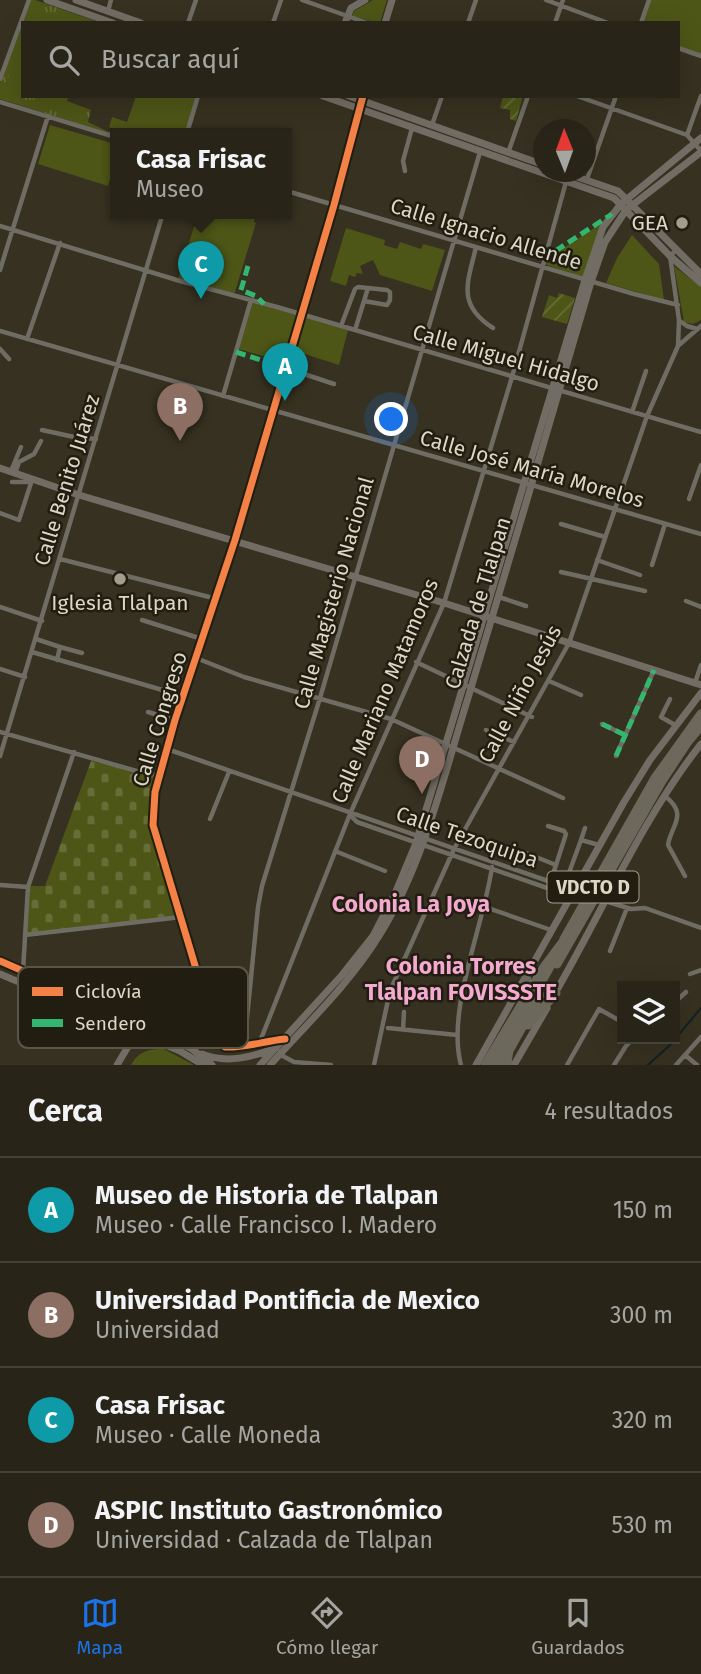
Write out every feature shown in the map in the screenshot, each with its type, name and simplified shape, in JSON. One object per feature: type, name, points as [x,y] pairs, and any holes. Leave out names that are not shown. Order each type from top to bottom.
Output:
[{"type":"highway","points":[[499,1065],[651,790],[673,753],[701,715]]},
{"type":"highway","name":"VDCTO D","points":[[499,1065],[655,778],[701,715]]},
{"type":"highway","points":[[499,1065],[653,792],[676,756],[701,725]]},
{"type":"highway","name":"VDCTO D","points":[[512,1038],[662,781],[701,725]]},
{"type":"highway","points":[[485,1065],[537,978],[568,936]]},
{"type":"highway","points":[[512,1038],[510,1028],[527,990],[526,975]]},
{"type":"highway","points":[[512,1038],[555,993]]},
{"type":"main road","points":[[47,0],[107,21]]},
{"type":"main road","points":[[76,0],[136,21]]},
{"type":"main road","points":[[349,12],[365,0]]},
{"type":"main road","points":[[386,21],[393,0]]},
{"type":"main road","points":[[329,98],[480,152],[533,163]]},
{"type":"main road","points":[[360,109],[362,98],[533,168]]},
{"type":"main road","name":"Calzada de Tlalpan","points":[[280,1050],[347,979],[378,938],[402,893],[488,618],[603,227],[698,141]]},
{"type":"main road","name":"Calzada de Tlalpan","points":[[627,204],[701,152]]},
{"type":"main road","points":[[569,182],[627,204]]},
{"type":"main road","points":[[595,182],[618,191],[701,283]]},
{"type":"main road","points":[[673,253],[701,274]]},
{"type":"main road","points":[[0,468],[32,481],[444,603],[698,684]]},
{"type":"main road","name":"Calzada de Tlalpan","points":[[488,618],[499,597],[528,484]]},
{"type":"main road","points":[[476,1065],[650,760],[701,693]]},
{"type":"main road","points":[[514,1065],[665,796],[701,744]]},
{"type":"main road","name":"Calzada de Tlalpan","points":[[271,1064],[285,1039],[373,936],[420,841]]},
{"type":"main road","points":[[0,961],[18,969]]},
{"type":"main road","points":[[0,974],[18,982]]},
{"type":"main road","points":[[117,1065],[127,1048]]},
{"type":"main road","points":[[173,1048],[203,1065]]},
{"type":"main road","points":[[192,1049],[206,1056],[232,1059],[280,1050]]},
{"type":"main road","points":[[192,1049],[212,1065]]},
{"type":"main road","points":[[260,1065],[280,1050]]},
{"type":"street","points":[[21,21],[29,0]]},
{"type":"street","points":[[108,11],[111,0]]},
{"type":"street","points":[[189,21],[196,0]]},
{"type":"street","points":[[274,21],[281,0]]},
{"type":"street","points":[[302,0],[349,12]]},
{"type":"street","points":[[469,21],[477,0]]},
{"type":"street","points":[[546,0],[562,3],[603,21]]},
{"type":"street","points":[[642,21],[649,0]]},
{"type":"street","points":[[556,21],[562,3]]},
{"type":"street","points":[[0,79],[21,22]]},
{"type":"street","points":[[680,49],[701,56]]},
{"type":"street","points":[[687,135],[701,96]]},
{"type":"street","points":[[188,128],[197,98]]},
{"type":"street","points":[[432,126],[441,98]]},
{"type":"street","points":[[507,157],[527,98]]},
{"type":"street","points":[[583,98],[687,135],[698,141],[701,152]]},
{"type":"street","points":[[596,152],[615,98]]},
{"type":"street","points":[[0,102],[110,135]]},
{"type":"street","name":"Calle Congreso","points":[[196,967],[153,825],[153,800],[183,696],[235,540],[360,109]]},
{"type":"street","points":[[0,270],[48,116]]},
{"type":"street","points":[[405,171],[403,161],[412,128]]},
{"type":"street","name":"Calle Magisterio Nacional","points":[[248,1008],[258,907],[480,152]]},
{"type":"street","name":"Calle Mariano Matamoros","points":[[259,1044],[350,814],[444,603],[512,377],[566,182]]},
{"type":"street","name":"Calle Ignacio Allende","points":[[292,192],[588,281],[678,305]]},
{"type":"street","name":"Calle Benito Juárez","points":[[0,755],[161,219]]},
{"type":"street","name":"Calle Miguel Hidalgo","points":[[0,226],[701,432]]},
{"type":"street","points":[[27,339],[60,243]]},
{"type":"street","points":[[476,247],[466,291],[482,321],[493,328]]},
{"type":"street","name":"Calle Niño Jesús","points":[[374,1065],[390,991],[454,849],[514,741],[531,716],[569,643],[647,416],[678,346],[680,320],[673,253]]},
{"type":"street","points":[[341,326],[352,292],[358,287],[389,290],[390,300],[383,305],[364,301]]},
{"type":"street","points":[[355,330],[368,288]]},
{"type":"street","points":[[223,396],[251,300]]},
{"type":"street","points":[[680,320],[687,326],[699,327]]},
{"type":"street","points":[[678,346],[699,327]]},
{"type":"street","name":"Calle José María Morelos","points":[[0,331],[701,534]]},
{"type":"street","points":[[0,349],[9,359]]},
{"type":"street","points":[[286,368],[334,384]]},
{"type":"street","points":[[632,412],[646,371]]},
{"type":"street","points":[[42,430],[96,439]]},
{"type":"street","points":[[13,473],[19,462],[34,454],[41,441]]},
{"type":"street","points":[[13,473],[22,447]]},
{"type":"street","points":[[689,499],[701,465]]},
{"type":"street","points":[[0,513],[19,520],[32,481],[12,482]]},
{"type":"street","points":[[561,524],[605,537]]},
{"type":"street","points":[[652,565],[665,524]]},
{"type":"street","points":[[60,559],[217,599]]},
{"type":"street","points":[[597,560],[640,575]]},
{"type":"street","points":[[561,572],[645,591]]},
{"type":"street","points":[[499,597],[526,606]]},
{"type":"street","points":[[686,601],[701,607]]},
{"type":"street","points":[[0,607],[42,621]]},
{"type":"street","points":[[142,620],[202,639]]},
{"type":"street","points":[[36,639],[82,653]]},
{"type":"street","points":[[57,660],[60,647]]},
{"type":"street","points":[[32,652],[183,696]]},
{"type":"street","points":[[196,658],[244,677],[391,719],[563,798]]},
{"type":"street","points":[[416,662],[531,716]]},
{"type":"street","points":[[698,684],[701,665]]},
{"type":"street","points":[[0,668],[25,677]]},
{"type":"street","points":[[616,756],[654,670]]},
{"type":"street","points":[[550,681],[581,695]]},
{"type":"street","points":[[670,699],[661,717],[675,726]]},
{"type":"street","points":[[148,712],[176,720]]},
{"type":"street","points":[[602,724],[625,735]]},
{"type":"street","points":[[485,730],[514,741]]},
{"type":"street","points":[[0,732],[147,774],[159,775]]},
{"type":"street","name":"Calle Tezoquipa","points":[[167,749],[350,814],[451,856],[572,893]]},
{"type":"street","points":[[23,967],[28,887],[74,752]]},
{"type":"street","points":[[210,819],[229,772]]},
{"type":"street","points":[[665,796],[674,806],[678,818],[668,845],[685,876]]},
{"type":"street","points":[[548,826],[566,832],[551,882]]},
{"type":"street","points":[[566,881],[585,828]]},
{"type":"street","points":[[581,839],[600,846]]},
{"type":"street","name":"Calle Tezoquipa","points":[[420,841],[493,862],[551,882],[572,893]]},
{"type":"street","points":[[335,851],[385,871]]},
{"type":"street","points":[[521,851],[556,865]]},
{"type":"street","points":[[461,1065],[457,1035],[474,941],[485,907],[493,862]]},
{"type":"street","points":[[0,885],[28,887]]},
{"type":"street","points":[[605,901],[627,908],[645,908],[701,928]]},
{"type":"street","points":[[485,907],[551,930]]},
{"type":"street","points":[[610,951],[627,908]]},
{"type":"street","points":[[25,935],[181,917]]},
{"type":"street","points":[[690,974],[701,970]]},
{"type":"street","points":[[680,997],[686,992]]},
{"type":"street","points":[[568,1064],[599,1009],[617,1019]]},
{"type":"street","points":[[403,1030],[404,1012]]},
{"type":"street","points":[[388,1028],[457,1035]]},
{"type":"street","points":[[676,1065],[699,1043],[701,1037]]},
{"type":"street","points":[[248,1047],[270,1040],[285,1039]]},
{"type":"street","points":[[614,1065],[627,1044]]},
{"type":"street","points":[[280,1050],[294,1062],[331,1065]]},
{"type":"street","points":[[685,1055],[697,1065]]},
{"type":"green space","points":[[31,0],[35,0],[95,21],[24,21]]},
{"type":"green space","points":[[373,0],[387,0],[381,21],[352,17],[354,11]]},
{"type":"green space","points":[[649,0],[701,0],[701,56],[680,49],[680,21],[642,21]]},
{"type":"green space","points":[[21,28],[21,98],[68,98],[67,101],[91,110],[88,122],[110,133],[0,99],[0,83]]},
{"type":"green space","points":[[21,42],[21,91],[5,86]]},
{"type":"green space","points":[[135,98],[196,98],[187,128],[109,127],[112,117],[127,122]]},
{"type":"green space","points":[[502,98],[522,98],[516,121],[510,119],[510,110],[500,108]]},
{"type":"green space","points":[[50,125],[110,143],[108,186],[38,164]]},
{"type":"green space","points":[[196,219],[255,219],[256,223],[234,295],[178,280]]},
{"type":"green space","points":[[602,223],[585,278],[544,264],[545,260]]},
{"type":"green space","points":[[346,228],[385,240],[384,245],[397,249],[400,242],[421,249],[423,244],[445,250],[432,291],[380,275],[373,260],[360,266],[363,274],[357,273],[355,277],[349,275],[346,286],[330,281]]},
{"type":"green space","points":[[632,235],[659,264],[664,300],[606,283],[617,258]]},
{"type":"green space","points":[[674,266],[701,287],[701,320],[693,324],[684,322]]},
{"type":"green space","points":[[559,293],[575,298],[567,324],[542,317],[549,295],[557,298]]},
{"type":"green space","points":[[251,300],[301,315],[285,362],[238,349]]},
{"type":"green space","points":[[302,316],[348,330],[339,365],[295,351]]},
{"type":"green space","points":[[91,761],[159,777],[152,826],[181,916],[27,934],[30,886],[45,886]]},
{"type":"green space","points":[[164,1049],[194,1065],[131,1065],[144,1052]]},
{"type":"waterway","points":[[648,1065],[670,1045],[701,1008]]},
{"type":"marked path","points":[[543,259],[612,214]]},
{"type":"marked path","points":[[248,266],[241,290],[256,296],[264,304]]},
{"type":"marked path","points":[[236,352],[286,368]]},
{"type":"marked path","points":[[616,756],[654,670]]},
{"type":"marked path","points":[[602,724],[625,735]]},
{"type":"cycle path","points":[[195,967],[153,825],[155,792],[175,720],[235,540],[334,205],[362,98]]},
{"type":"cycle path","points":[[0,961],[18,969]]},
{"type":"cycle path","points":[[248,1045],[285,1039]]},
{"type":"place","name":"GEA","points":[[682,223]]},
{"type":"place","name":"Casa Frisac","points":[[201,299]]},
{"type":"place","name":"Museo de Historia de Tlalpan","points":[[285,401]]},
{"type":"place","name":"Universidad Pontificia de Mexico","points":[[180,441]]},
{"type":"place","name":"Iglesia Tlalpan","points":[[120,579]]},
{"type":"place","name":"ASPIC Instituto Gastronómico","points":[[422,794]]},
{"type":"district","name":"Colonia La Joya","points":[[411,904]]},
{"type":"district","name":"Colonia Torres Tlalpan FOVISSSTE","points":[[461,979]]}]
